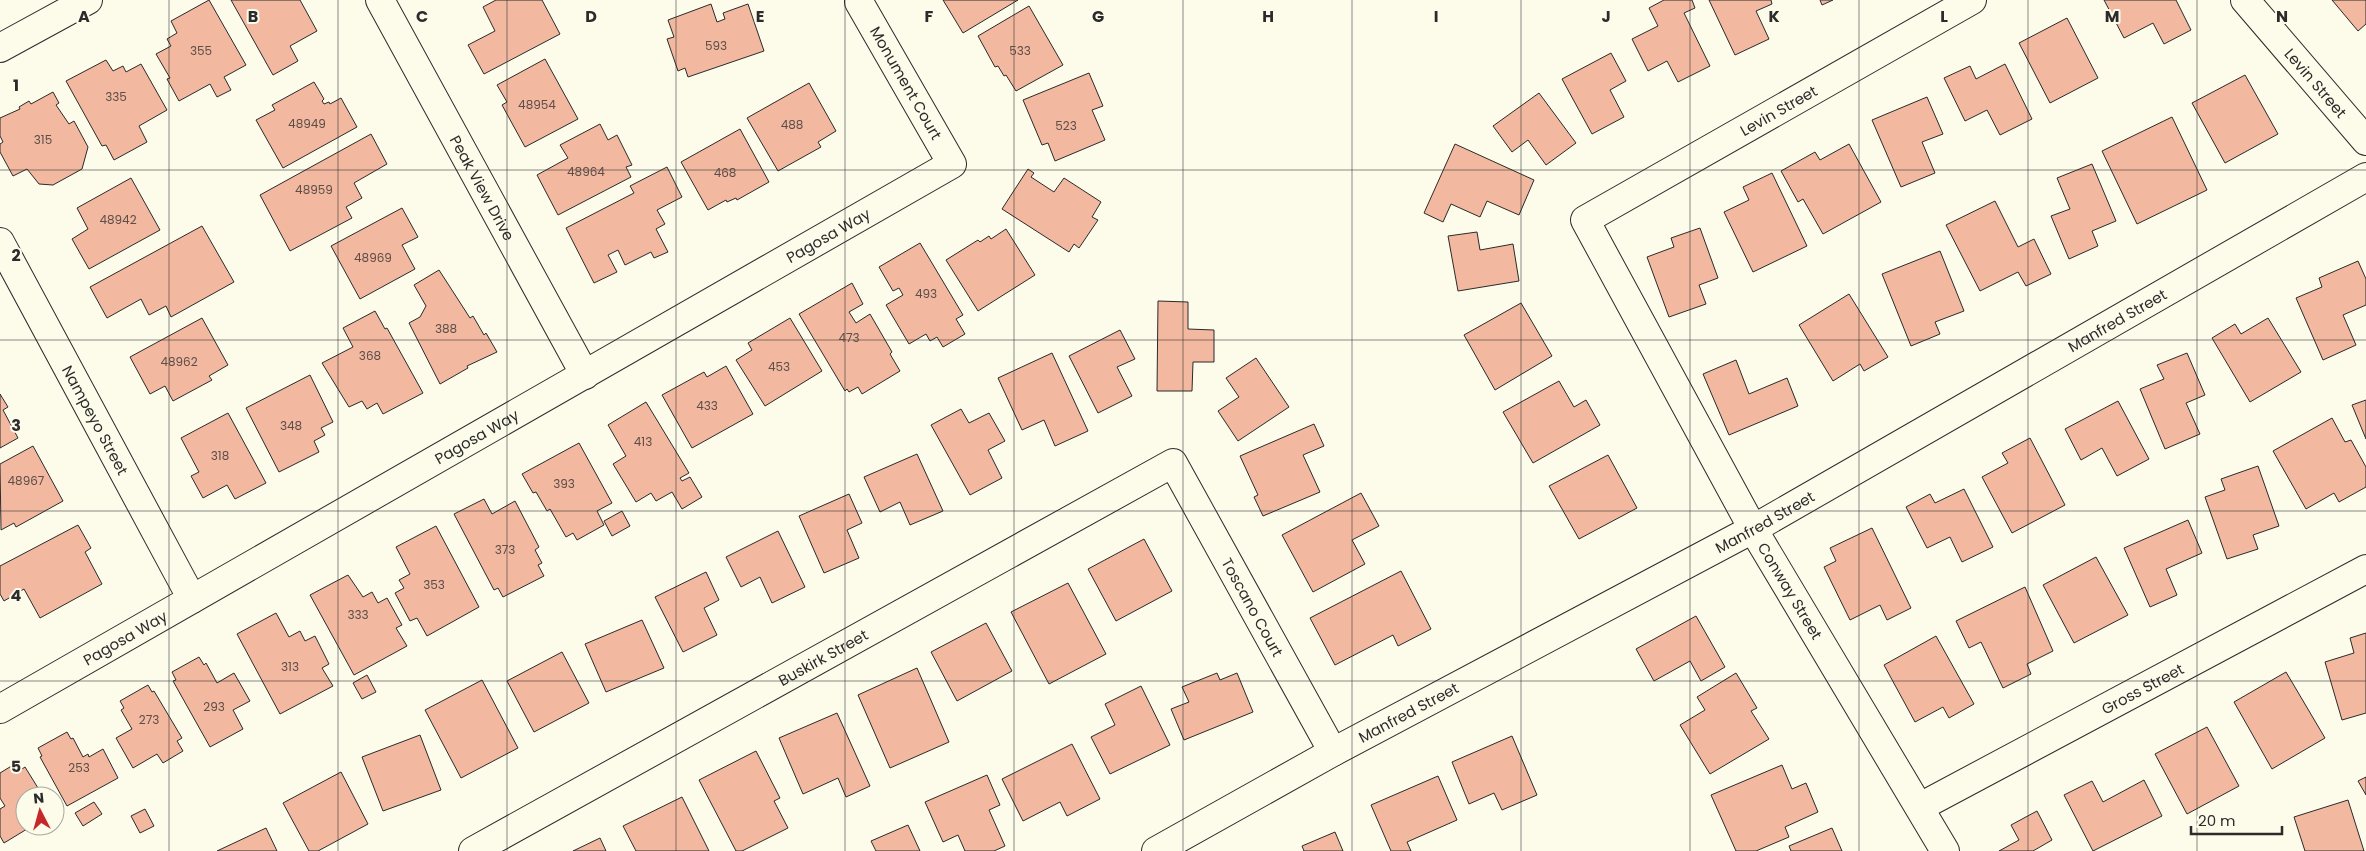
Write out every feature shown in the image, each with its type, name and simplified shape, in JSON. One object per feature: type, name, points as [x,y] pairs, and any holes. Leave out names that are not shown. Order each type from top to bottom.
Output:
[{"type":"street","points":[[0,48],[88,0]]},
{"type":"street","name":"Peak View Drive","points":[[380,0],[585,375]]},
{"type":"street","name":"Levin Street","points":[[1584,220],[1972,0]]},
{"type":"street","name":"Levin Street","points":[[2245,0],[2366,142]]},
{"type":"street","name":"Monument Court","points":[[859,2],[952,164]]},
{"type":"street","name":"Pagosa Way","points":[[0,709],[952,164]]},
{"type":"street","name":"Manfred Street","points":[[1156,851],[1332,752],[1752,529],[2366,177]]},
{"type":"street","name":"Conway Street","points":[[1584,220],[1752,529],[1946,851]]},
{"type":"street","name":"Nampeyo Street","points":[[0,242],[192,599]]},
{"type":"street","name":"Toscano Court","points":[[1173,463],[1332,752]]},
{"type":"street","name":"Buskirk Street","points":[[473,851],[1173,463]]},
{"type":"street","name":"Gross Street","points":[[1920,807],[2366,569]]},
{"type":"building","points":[[209,0],[246,65],[224,77],[231,90],[217,97],[210,84],[179,101],[167,79],[170,78],[156,54],[171,46],[167,39],[177,33],[171,21]]},
{"type":"building","points":[[231,0],[300,0],[317,31],[290,46],[298,61],[273,75]]},
{"type":"building","points":[[496,0],[542,0],[560,34],[484,74],[468,45],[495,31],[483,7]]},
{"type":"building","points":[[943,0],[1018,0],[963,33]]},
{"type":"building","points":[[1664,0],[1692,0],[1695,8],[1684,13],[1710,66],[1678,82],[1667,61],[1648,71],[1632,39],[1658,26],[1649,8]]},
{"type":"building","points":[[1709,0],[1771,0],[1772,4],[1756,11],[1769,39],[1735,55]]},
{"type":"building","points":[[1820,0],[1833,0],[1822,5]]},
{"type":"building","points":[[2104,0],[2176,0],[2191,30],[2164,44],[2153,23],[2124,38]]},
{"type":"building","points":[[2332,0],[2366,0],[2366,24],[2358,31]]},
{"type":"building","points":[[711,4],[717,22],[725,19],[723,13],[748,4],[764,51],[688,77],[685,68],[678,71],[667,39],[674,37],[668,20]]},
{"type":"building","points":[[1029,6],[1063,65],[1016,91],[1006,75],[1004,76],[998,66],[995,67],[978,36]]},
{"type":"building","points":[[2067,18],[2098,78],[2050,103],[2019,43]]},
{"type":"building","points":[[1611,53],[1626,81],[1610,90],[1624,117],[1592,134],[1562,79]]},
{"type":"building","points":[[545,59],[578,119],[525,147],[502,105],[507,102],[497,85]]},
{"type":"building","points":[[106,60],[113,71],[123,66],[126,72],[141,64],[167,110],[139,126],[147,142],[114,160],[106,145],[102,146],[66,81]]},
{"type":"building","points":[[2005,64],[2032,119],[2000,135],[1987,110],[1965,121],[1944,78],[1970,66],[1976,79]]},
{"type":"building","points":[[1089,73],[1103,106],[1092,110],[1105,140],[1055,161],[1048,143],[1042,145],[1023,100]]},
{"type":"building","points":[[2245,75],[2278,134],[2225,163],[2192,103]]},
{"type":"building","points":[[314,82],[324,99],[322,101],[324,104],[329,102],[330,104],[341,98],[357,127],[283,168],[256,120],[275,110],[272,105]]},
{"type":"building","points":[[809,83],[836,131],[818,142],[821,147],[778,171],[747,118]]},
{"type":"building","points":[[53,92],[59,103],[56,105],[69,124],[74,121],[88,147],[82,169],[53,185],[39,184],[27,169],[13,176],[0,152],[0,144],[3,142],[0,136],[0,118],[20,109],[19,107],[29,101],[31,104]]},
{"type":"building","points":[[1539,93],[1576,143],[1546,165],[1528,140],[1512,152],[1493,126]]},
{"type":"building","points":[[1927,97],[1943,134],[1922,142],[1935,173],[1901,187],[1872,120]]},
{"type":"building","points":[[2172,117],[2207,190],[2137,224],[2102,151]]},
{"type":"building","points":[[600,124],[608,140],[617,135],[632,165],[626,167],[631,177],[558,215],[537,175],[568,158],[560,145]]},
{"type":"building","points":[[740,129],[769,182],[737,200],[736,198],[727,202],[726,200],[708,210],[681,162]]},
{"type":"building","points":[[371,134],[387,164],[354,183],[362,198],[346,207],[352,218],[290,251],[260,195]]},
{"type":"building","points":[[1455,144],[1534,180],[1519,215],[1487,201],[1480,217],[1451,204],[1443,222],[1424,213]]},
{"type":"building","points":[[1849,144],[1881,202],[1823,234],[1803,199],[1798,202],[1781,171],[1815,152],[1820,160]]},
{"type":"building","points":[[2092,164],[2116,221],[2092,231],[2098,246],[2069,259],[2051,216],[2070,209],[2057,178]]},
{"type":"building","points":[[667,167],[682,197],[657,210],[665,224],[656,229],[668,252],[654,258],[651,252],[625,265],[618,250],[608,255],[617,272],[594,283],[566,228],[634,193],[630,186]]},
{"type":"building","points":[[1028,169],[1034,173],[1031,177],[1054,192],[1064,178],[1101,202],[1092,217],[1098,220],[1079,248],[1074,244],[1069,252],[1002,209]]},
{"type":"building","points":[[1772,173],[1807,246],[1753,272],[1724,212],[1749,200],[1743,187]]},
{"type":"building","points":[[131,178],[160,230],[89,269],[72,239],[88,229],[77,208]]},
{"type":"building","points":[[1995,201],[2018,247],[2034,239],[2051,274],[2026,286],[2018,272],[1980,291],[1946,225]]},
{"type":"building","points":[[402,208],[418,237],[402,245],[415,269],[360,299],[331,246]]},
{"type":"building","points":[[202,226],[234,282],[171,317],[166,306],[149,315],[141,299],[107,318],[90,287]]},
{"type":"building","points":[[1700,228],[1718,278],[1699,285],[1706,304],[1669,317],[1647,257],[1674,247],[1671,238]]},
{"type":"building","points":[[1006,229],[1035,275],[978,311],[946,260],[978,240],[980,242],[989,236],[991,239]]},
{"type":"building","points":[[1477,232],[1480,250],[1513,244],[1519,281],[1458,291],[1448,236]]},
{"type":"building","points":[[920,243],[963,315],[956,319],[965,334],[943,347],[937,337],[930,341],[926,334],[909,344],[886,305],[903,295],[899,288],[893,291],[879,267]]},
{"type":"building","points":[[1940,251],[1964,311],[1935,322],[1940,334],[1911,346],[1882,274]]},
{"type":"building","points":[[2358,261],[2366,279],[2366,305],[2343,315],[2356,345],[2323,360],[2296,298],[2322,287],[2319,278]]},
{"type":"building","points":[[439,270],[470,318],[473,316],[497,352],[467,366],[468,368],[440,384],[409,323],[420,317],[426,306],[414,285]]},
{"type":"building","points":[[852,283],[863,304],[849,312],[856,323],[870,314],[892,352],[890,354],[900,371],[862,394],[858,387],[849,392],[847,389],[845,391],[799,314]]},
{"type":"building","points":[[1849,294],[1888,357],[1864,371],[1860,364],[1833,381],[1799,325]]},
{"type":"building","points":[[1158,301],[1188,302],[1188,329],[1214,330],[1214,362],[1193,362],[1192,391],[1157,391]]},
{"type":"building","points":[[1521,303],[1552,356],[1495,390],[1464,335]]},
{"type":"building","points":[[375,311],[385,329],[387,328],[423,393],[383,414],[377,403],[367,409],[362,401],[349,407],[322,363],[353,347],[343,328]]},
{"type":"building","points":[[202,318],[228,365],[209,376],[212,380],[173,401],[165,386],[150,394],[130,357]]},
{"type":"building","points":[[790,318],[822,371],[765,406],[736,360],[752,350],[748,343]]},
{"type":"building","points":[[2268,318],[2301,372],[2250,402],[2212,338],[2235,324],[2241,334]]},
{"type":"building","points":[[1120,330],[1135,359],[1117,367],[1132,396],[1098,413],[1069,356]]},
{"type":"building","points":[[1052,353],[1088,431],[1055,446],[1044,420],[1022,430],[998,378]]},
{"type":"building","points":[[2187,353],[2205,395],[2186,403],[2200,434],[2165,449],[2140,389],[2164,379],[2157,365]]},
{"type":"building","points":[[1256,358],[1289,407],[1238,441],[1218,411],[1239,397],[1226,378]]},
{"type":"building","points":[[1736,360],[1749,394],[1787,378],[1798,406],[1729,435],[1703,374]]},
{"type":"building","points":[[726,366],[753,414],[692,448],[662,395],[704,372],[707,377]]},
{"type":"building","points":[[310,375],[333,422],[321,428],[325,435],[314,441],[319,452],[279,472],[246,408]]},
{"type":"building","points":[[1559,381],[1574,407],[1586,400],[1600,425],[1533,463],[1503,412]]},
{"type":"building","points":[[0,394],[8,407],[3,410],[18,438],[0,448]]},
{"type":"building","points":[[2366,400],[2366,439],[2352,405]]},
{"type":"building","points":[[2118,401],[2149,459],[2117,476],[2102,448],[2081,460],[2065,429]]},
{"type":"building","points":[[646,402],[689,473],[680,478],[682,481],[690,477],[702,497],[682,509],[672,492],[656,501],[651,493],[636,502],[613,464],[626,456],[608,425]]},
{"type":"building","points":[[961,409],[969,423],[989,413],[1005,441],[988,450],[1002,478],[970,495],[931,425]]},
{"type":"building","points":[[228,413],[266,483],[235,499],[227,485],[203,498],[191,476],[199,472],[181,438]]},
{"type":"building","points":[[2332,418],[2345,442],[2351,440],[2366,467],[2366,487],[2339,502],[2334,493],[2306,509],[2273,451]]},
{"type":"building","points":[[1314,424],[1324,446],[1303,455],[1320,492],[1263,516],[1254,497],[1258,495],[1240,456]]},
{"type":"building","points":[[2030,438],[2065,505],[2012,533],[1982,477],[2008,463],[2002,453]]},
{"type":"building","points":[[579,443],[612,503],[597,511],[604,525],[577,540],[573,533],[566,537],[550,509],[547,511],[536,492],[533,493],[522,474]]},
{"type":"building","points":[[33,446],[63,501],[16,527],[14,523],[1,530],[0,464]]},
{"type":"building","points":[[917,454],[943,511],[910,525],[900,502],[880,512],[864,477]]},
{"type":"building","points":[[1608,455],[1637,508],[1579,539],[1549,486]]},
{"type":"building","points":[[2258,466],[2279,526],[2253,535],[2258,549],[2227,559],[2205,497],[2225,490],[2221,479]]},
{"type":"building","points":[[1964,489],[1993,547],[1962,562],[1950,537],[1927,548],[1906,507],[1930,494],[1935,503]]},
{"type":"building","points":[[1361,493],[1379,526],[1352,540],[1365,564],[1313,592],[1282,535]]},
{"type":"building","points":[[849,494],[862,523],[847,530],[859,558],[824,573],[799,516]]},
{"type":"building","points":[[484,499],[492,514],[515,501],[539,547],[535,550],[542,563],[538,565],[544,576],[503,597],[498,588],[494,590],[454,514]]},
{"type":"building","points":[[622,511],[630,526],[612,536],[604,521]]},
{"type":"building","points":[[2188,520],[2202,553],[2166,569],[2177,595],[2150,607],[2124,548]]},
{"type":"building","points":[[78,525],[91,548],[85,552],[102,584],[40,618],[24,589],[4,601],[0,594],[0,566]]},
{"type":"building","points":[[436,526],[479,607],[427,636],[417,618],[410,621],[395,593],[404,588],[399,580],[410,574],[396,547]]},
{"type":"building","points":[[1872,528],[1911,608],[1887,620],[1880,605],[1850,620],[1824,567],[1836,561],[1830,548]]},
{"type":"building","points":[[778,531],[805,587],[772,603],[760,577],[741,587],[726,557]]},
{"type":"building","points":[[1144,539],[1172,591],[1116,621],[1088,569]]},
{"type":"building","points":[[2096,557],[2128,615],[2074,643],[2043,585]]},
{"type":"building","points":[[1401,571],[1431,629],[1398,646],[1393,635],[1335,665],[1310,618]]},
{"type":"building","points":[[706,572],[719,600],[704,608],[717,635],[683,652],[655,597]]},
{"type":"building","points":[[348,575],[363,597],[372,592],[378,603],[387,598],[402,625],[396,628],[407,646],[354,675],[310,595]]},
{"type":"building","points":[[1068,583],[1106,654],[1049,684],[1011,612]]},
{"type":"building","points":[[2025,587],[2053,651],[2027,664],[2031,674],[2003,688],[1981,642],[1969,648],[1956,621]]},
{"type":"building","points":[[276,613],[289,637],[300,631],[305,641],[315,636],[329,664],[322,668],[333,686],[280,714],[237,634]]},
{"type":"building","points":[[1696,616],[1725,667],[1701,681],[1690,661],[1654,681],[1636,649]]},
{"type":"building","points":[[642,620],[664,668],[606,692],[585,644]]},
{"type":"building","points":[[986,623],[1012,671],[957,701],[931,652]]},
{"type":"building","points":[[2366,633],[2366,713],[2342,720],[2325,662],[2354,653],[2350,638]]},
{"type":"building","points":[[1936,636],[1974,704],[1949,718],[1943,707],[1915,722],[1884,665]]},
{"type":"building","points":[[562,652],[589,703],[534,732],[507,681]]},
{"type":"building","points":[[199,657],[204,665],[206,663],[217,683],[234,673],[250,701],[233,710],[243,729],[210,747],[173,681],[176,680],[172,672]]},
{"type":"building","points":[[917,668],[949,742],[890,768],[858,695]]},
{"type":"building","points":[[2286,672],[2325,738],[2272,769],[2234,702]]},
{"type":"building","points":[[1217,673],[1220,680],[1237,673],[1253,712],[1184,740],[1171,709],[1189,702],[1182,687]]},
{"type":"building","points":[[1736,673],[1757,708],[1751,711],[1769,739],[1710,774],[1680,725],[1705,710],[1697,697]]},
{"type":"building","points":[[367,675],[376,692],[362,699],[353,683]]},
{"type":"building","points":[[482,680],[518,748],[461,778],[425,710]]},
{"type":"building","points":[[148,685],[152,692],[154,691],[182,738],[177,741],[183,751],[163,763],[157,754],[133,768],[116,738],[132,729],[121,710],[124,708],[120,701]]},
{"type":"building","points":[[1141,686],[1170,745],[1110,774],[1091,737],[1115,725],[1105,704]]},
{"type":"building","points":[[837,713],[870,786],[846,797],[838,778],[803,794],[779,738]]},
{"type":"building","points":[[2207,727],[2239,786],[2187,814],[2155,754]]},
{"type":"building","points":[[67,732],[71,739],[73,738],[83,757],[88,754],[89,757],[103,749],[118,778],[67,806],[65,802],[65,786],[56,786],[40,757],[42,756],[38,748]]},
{"type":"building","points":[[420,735],[441,790],[383,811],[362,757]]},
{"type":"building","points":[[1512,736],[1537,795],[1502,810],[1494,793],[1469,804],[1452,762]]},
{"type":"building","points":[[1072,744],[1100,799],[1067,816],[1060,802],[1023,821],[1002,779]]},
{"type":"building","points":[[756,751],[780,798],[774,801],[788,828],[742,851],[736,851],[699,780]]},
{"type":"building","points":[[18,762],[22,769],[25,767],[37,786],[15,786],[16,836],[4,843],[0,836],[0,809],[5,806],[0,798],[0,773]]},
{"type":"building","points":[[1782,765],[1792,789],[1806,783],[1818,812],[1785,827],[1789,837],[1756,851],[1736,851],[1711,795]]},
{"type":"building","points":[[341,772],[368,824],[318,851],[309,851],[283,803]]},
{"type":"building","points":[[987,775],[1000,805],[989,810],[1005,846],[994,851],[965,851],[958,835],[943,842],[925,802]]},
{"type":"building","points":[[1438,776],[1457,820],[1407,842],[1411,851],[1391,851],[1371,805]]},
{"type":"building","points":[[2366,777],[2366,795],[2358,781]]},
{"type":"building","points":[[2144,780],[2162,816],[2093,851],[2064,795],[2092,781],[2103,802]]},
{"type":"building","points":[[682,797],[709,851],[636,851],[623,826]]},
{"type":"building","points":[[2348,800],[2364,851],[2305,851],[2294,817]]},
{"type":"building","points":[[94,802],[102,814],[83,826],[75,813]]},
{"type":"building","points":[[145,809],[154,826],[140,833],[131,816]]},
{"type":"building","points":[[2037,811],[2052,840],[2033,851],[1999,851],[2019,840],[2011,825]]},
{"type":"building","points":[[908,825],[920,851],[876,851],[871,841]]},
{"type":"building","points":[[266,828],[277,851],[217,851]]},
{"type":"building","points":[[1832,828],[1842,851],[1791,851],[1789,846]]},
{"type":"building","points":[[1335,832],[1343,851],[1304,851],[1302,846]]},
{"type":"building","points":[[600,838],[606,851],[573,851]]}]
